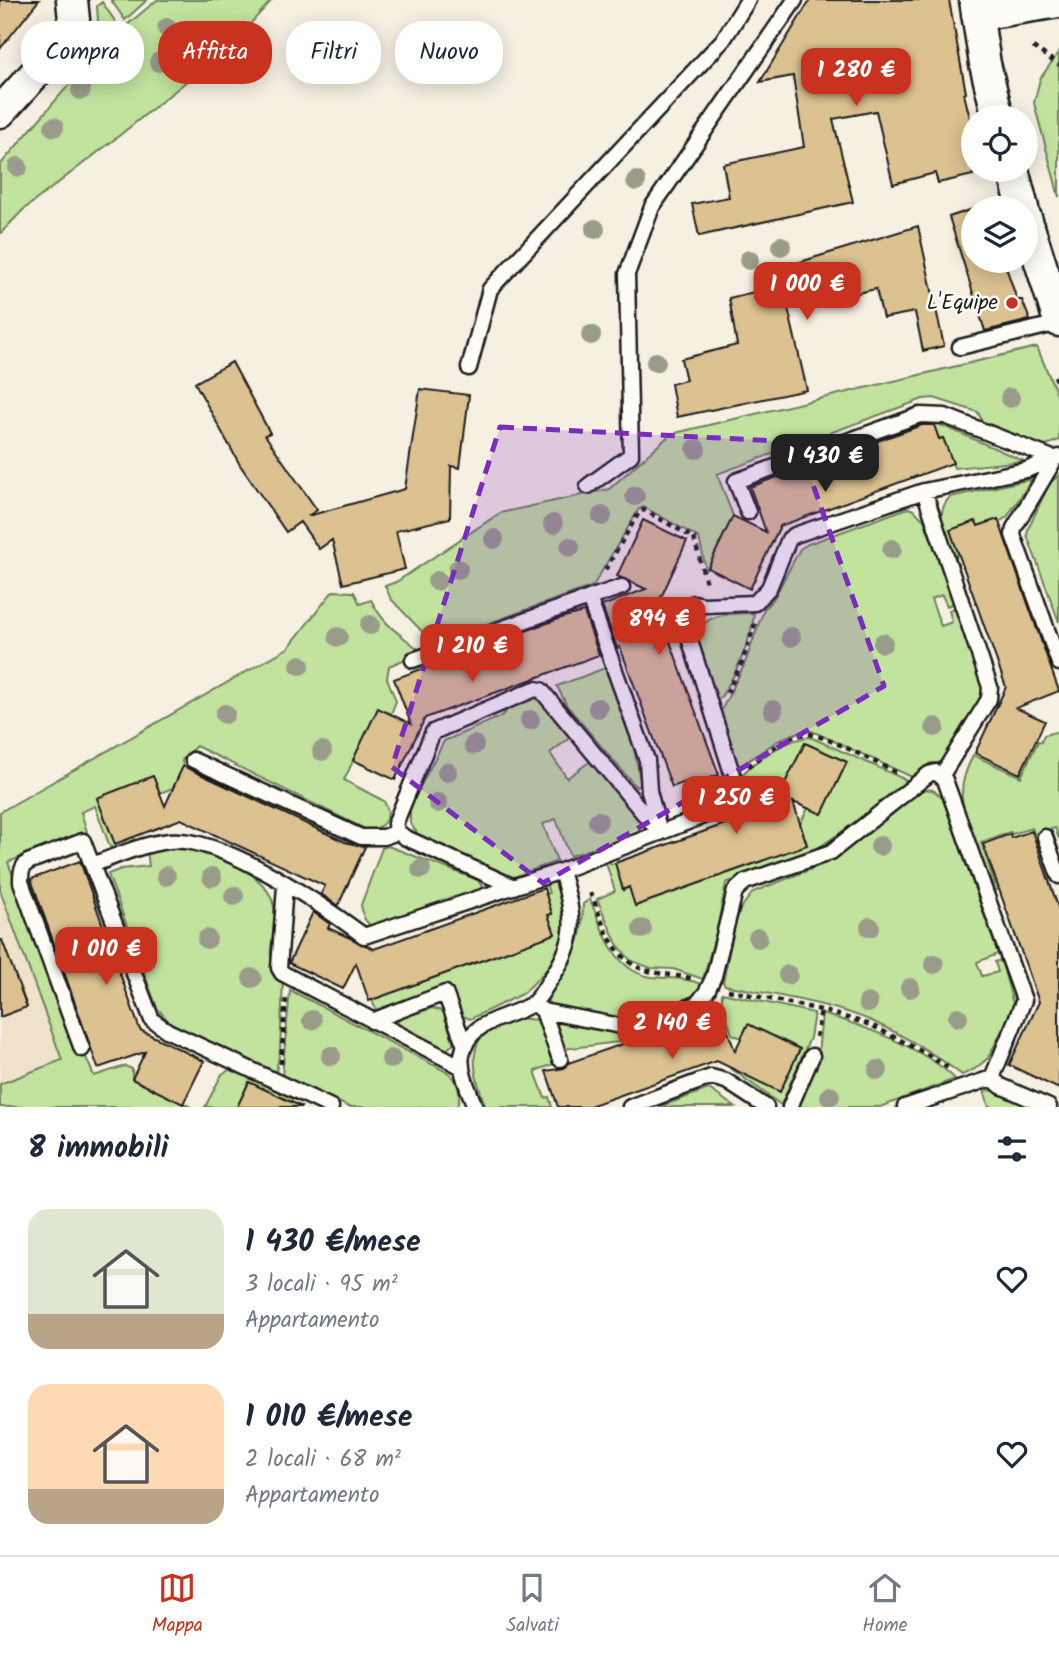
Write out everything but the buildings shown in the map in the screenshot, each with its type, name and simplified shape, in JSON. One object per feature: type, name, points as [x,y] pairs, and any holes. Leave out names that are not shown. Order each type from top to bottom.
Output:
[{"type":"street","points":[[0,112],[67,39],[74,20],[72,0]]},
{"type":"street","points":[[995,105],[976,7],[1059,2]]},
{"type":"street","points":[[1038,256],[1059,322]]},
{"type":"lane","points":[[469,368],[491,289],[723,40],[748,0]]},
{"type":"lane","points":[[588,486],[631,455],[627,274],[652,207],[795,0]]},
{"type":"lane","points":[[960,347],[1059,322]]},
{"type":"lane","points":[[748,512],[736,481],[920,415],[945,416],[1057,458]]},
{"type":"lane","points":[[92,865],[146,846],[169,841],[187,841],[244,862],[364,936],[561,871],[737,803],[739,795],[682,616],[687,608],[694,603],[755,603],[769,588],[789,539],[794,535],[924,491],[1026,470],[1057,458]]},
{"type":"lane","points":[[1057,458],[1014,528],[1013,535],[1059,663]]},
{"type":"lane","points":[[924,491],[990,687],[989,699],[942,775]]},
{"type":"lane","points":[[413,660],[622,587]]},
{"type":"lane","points":[[592,597],[647,760],[649,791],[660,833]]},
{"type":"lane","points":[[514,887],[398,832],[395,824],[433,732],[535,689],[541,690],[660,833]]},
{"type":"lane","points":[[193,760],[361,837],[383,838],[398,832]]},
{"type":"lane","points":[[475,1107],[462,1067],[465,1046],[474,1031],[482,1025],[538,1007],[631,1028],[697,1004],[710,985],[734,891],[746,881],[831,852],[929,774],[936,772],[942,775],[1024,1000],[992,1079]]},
{"type":"lane","points":[[1045,837],[1059,876]]},
{"type":"lane","points":[[82,1049],[21,882],[24,865],[28,862],[83,841],[152,1020],[168,1031],[331,1107]]},
{"type":"lane","points":[[538,1007],[566,952],[571,931],[572,904],[561,871]]},
{"type":"lane","points":[[285,886],[279,968],[287,978],[462,1067]]},
{"type":"lane","points":[[372,1021],[445,993],[465,1046]]},
{"type":"lane","points":[[538,1007],[560,1059]]},
{"type":"lane","points":[[790,1107],[812,1056]]},
{"type":"lane","points":[[630,1107],[711,1077],[726,1082],[766,1107]]},
{"type":"lane","points":[[905,1107],[992,1079]]},
{"type":"lane","points":[[992,1079],[1001,1086],[1049,1107]]},
{"type":"path","points":[[1033,47],[1059,65]]},
{"type":"path","points":[[1055,376],[1059,386]]},
{"type":"path","points":[[592,597],[640,511],[644,510],[694,538],[712,605]]},
{"type":"path","points":[[713,715],[742,662],[763,597]]},
{"type":"path","points":[[731,772],[745,768],[787,741],[806,734],[820,737],[918,783]]},
{"type":"path","points":[[572,904],[592,895],[614,945],[628,962],[652,972],[674,974],[710,985],[821,1010],[886,1031],[943,1063],[965,1087]]},
{"type":"path","points":[[276,1081],[284,1038],[287,978]]},
{"type":"path","points":[[812,1056],[821,1010]]},
{"type":"highlighted area","points":[[500,427],[798,442],[884,686],[543,883],[392,767]]},
{"type":"shaded area","points":[[0,890],[62,1060],[0,1084]]},
{"type":"green space","points":[[111,0],[147,0],[125,20]]},
{"type":"green space","points":[[157,0],[272,0],[253,21],[158,21],[158,84],[183,84],[23,210],[0,234],[0,165],[70,84],[144,84],[144,21],[132,21]]},
{"type":"green space","points":[[102,2],[115,21],[98,21],[97,6]]},
{"type":"green space","points":[[1059,52],[1059,197],[1038,118],[1038,105],[1034,103],[1040,79]]},
{"type":"green space","points":[[1037,347],[1059,399],[1059,440],[1042,447],[984,426],[978,412],[934,398],[923,399],[717,474],[733,516],[706,569],[699,538],[644,507],[639,509],[593,586],[433,643],[391,599],[385,586],[396,582],[500,513],[609,489],[671,434]]},
{"type":"green space","points":[[932,421],[1024,461],[954,468],[943,438],[939,439]]},
{"type":"green space","points":[[1059,475],[1059,622],[1027,535],[1049,484]]},
{"type":"green space","points":[[1032,479],[1007,517],[999,522],[998,519],[978,526],[975,521],[951,530],[958,553],[955,560],[942,519],[942,511],[950,497]]},
{"type":"green space","points":[[908,508],[924,520],[954,603],[947,606],[942,595],[931,599],[941,626],[952,622],[949,610],[955,608],[981,681],[979,700],[942,763],[930,763],[912,777],[812,731],[785,738],[737,766],[720,713],[745,663],[764,609],[774,598],[800,549]]},
{"type":"green space","points":[[333,591],[354,592],[360,604],[371,600],[386,623],[418,649],[407,653],[408,658],[389,666],[387,678],[396,701],[391,714],[378,709],[344,780],[384,801],[388,811],[384,822],[375,829],[367,830],[196,746],[182,760],[183,767],[173,788],[160,793],[153,776],[97,798],[115,844],[134,837],[136,843],[116,850],[110,847],[95,806],[81,812],[87,832],[8,862],[77,1052],[84,1053],[94,1076],[125,1066],[132,1069],[132,1079],[191,1107],[0,1107],[0,1084],[62,1060],[0,890],[0,812],[288,648]]},
{"type":"green space","points":[[754,613],[741,660],[716,703],[694,641],[698,631],[710,619],[718,616]]},
{"type":"green space","points":[[605,668],[633,743],[641,785],[636,787],[567,706],[557,686]]},
{"type":"green space","points":[[530,695],[538,697],[571,737],[550,753],[567,778],[592,760],[639,815],[641,825],[637,834],[570,856],[556,819],[543,824],[557,861],[511,878],[420,837],[410,823],[410,806],[444,741],[500,717],[509,704]]},
{"type":"green space","points":[[1059,731],[1059,839],[1055,828],[1034,834],[1032,828],[981,842],[997,890],[994,891],[971,831],[962,797],[962,786],[973,755],[1021,777],[1038,741],[1041,742],[1044,735]]},
{"type":"green space","points":[[810,737],[913,783],[818,848],[726,883],[703,979],[673,969],[651,968],[630,960],[617,944],[597,899],[615,891],[606,863],[609,859],[611,864],[615,863],[623,889],[629,887],[636,906],[807,845],[800,824],[808,808],[822,814],[847,762],[805,743],[779,795],[760,789],[742,775],[773,750],[792,741]]},
{"type":"green space","points":[[921,789],[933,790],[943,798],[998,954],[977,962],[982,976],[998,972],[995,962],[1001,960],[1014,1007],[988,1058],[962,1075],[908,1039],[857,1015],[725,985],[723,982],[735,924],[741,908],[753,892],[827,863]]},
{"type":"green space","points":[[388,846],[478,880],[482,887],[477,892],[371,927],[364,918],[361,905],[382,848]]},
{"type":"green space","points":[[171,847],[200,852],[233,864],[260,882],[269,894],[275,915],[271,961],[283,981],[280,1050],[276,1072],[170,1023],[157,1008],[108,874],[121,869],[149,866],[147,849]]},
{"type":"green space","points":[[555,882],[566,912],[565,935],[553,963],[524,993],[470,1019],[460,1015],[449,985],[376,1010],[372,1000],[555,934],[548,915],[552,913],[546,895],[549,893],[546,884]]},
{"type":"green space","points":[[590,899],[611,947],[628,967],[652,977],[683,979],[701,984],[697,994],[630,1021],[552,1007],[548,1002],[549,996],[576,948],[582,926],[583,904]]},
{"type":"green space","points":[[290,990],[449,1073],[459,1089],[457,1107],[349,1107],[282,1076]]},
{"type":"green space","points":[[722,993],[814,1013],[810,1038],[781,1105],[729,1067],[780,1091],[800,1049],[748,1024],[741,1038],[732,1034],[722,1005]]},
{"type":"green space","points":[[714,1000],[718,1007],[626,1041],[564,1049],[555,1026],[559,1023],[630,1035],[701,1011]]},
{"type":"green space","points":[[432,1008],[443,1011],[453,1041],[444,1052],[399,1028],[397,1024],[399,1019]]},
{"type":"green space","points":[[822,1014],[874,1031],[911,1048],[955,1079],[880,1107],[797,1107],[818,1054]]},
{"type":"green space","points":[[517,1018],[539,1020],[554,1064],[535,1071],[545,1098],[549,1097],[552,1107],[486,1107],[475,1068],[476,1048],[486,1033]]},
{"type":"green space","points":[[231,1069],[293,1098],[291,1102],[249,1082],[239,1107],[205,1107],[222,1074]]},
{"type":"green space","points":[[709,1089],[735,1107],[659,1107]]},
{"type":"green space","points":[[984,1090],[997,1091],[1036,1107],[989,1107]]},
{"type":"place","name":"L'Equipe","points":[[1012,303]]}]
